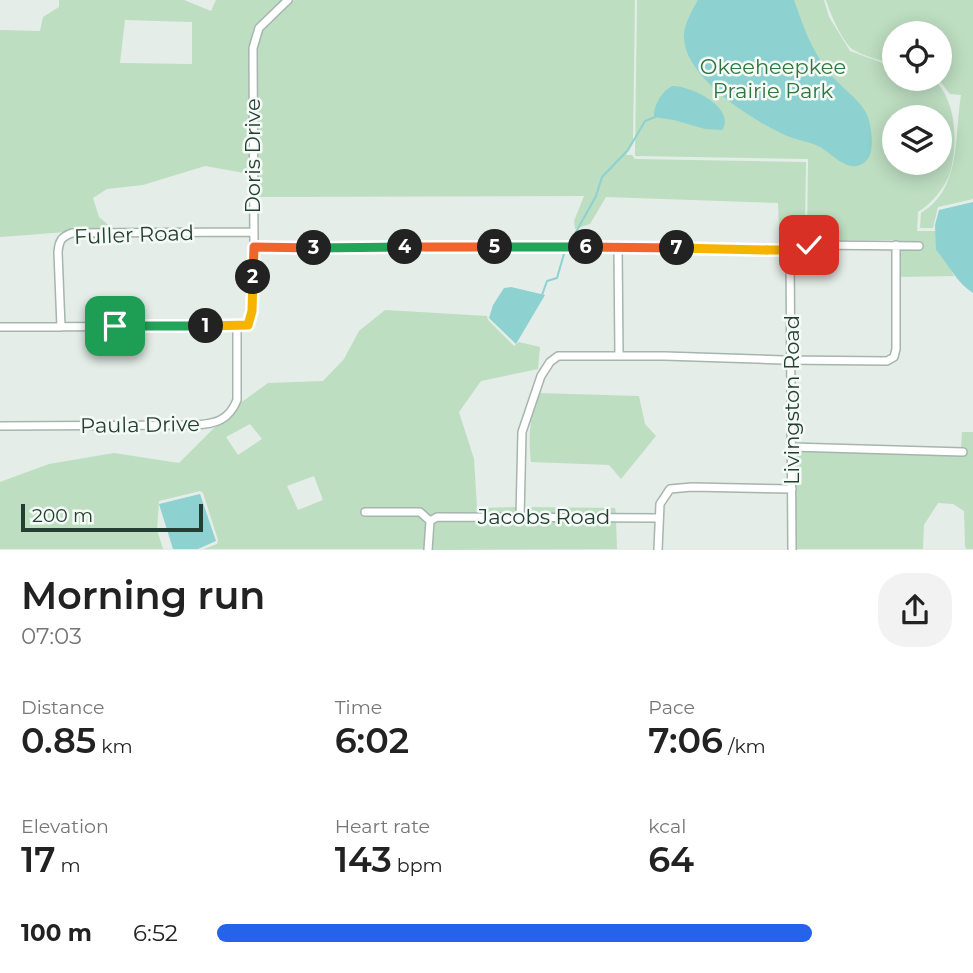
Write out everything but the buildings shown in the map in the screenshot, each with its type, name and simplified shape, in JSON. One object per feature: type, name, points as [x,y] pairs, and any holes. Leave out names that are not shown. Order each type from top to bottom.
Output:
[{"type":"street","name":"Doris Drive","points":[[237,326],[248,325],[252,311],[253,48],[259,28],[288,0]]},
{"type":"street","name":"Fuller Road","points":[[61,327],[59,242],[72,233],[254,232]]},
{"type":"street","points":[[254,247],[790,250],[809,245],[919,246]]},
{"type":"street","points":[[520,518],[522,432],[546,367],[558,356],[619,355],[883,362],[894,357],[897,346],[896,245]]},
{"type":"street","points":[[618,247],[619,355]]},
{"type":"street","name":"Livingston Road","points":[[790,250],[792,550]]},
{"type":"street","points":[[0,327],[237,326]]},
{"type":"street","name":"Paula Drive","points":[[0,426],[195,425],[222,421],[230,414],[237,400],[237,326]]},
{"type":"street","points":[[792,447],[963,452]]},
{"type":"street","points":[[658,550],[663,498],[674,488],[792,489]]},
{"type":"street","points":[[365,512],[420,512],[430,521],[428,550]]},
{"type":"street","name":"Jacobs Road","points":[[430,521],[437,517],[659,518]]},
{"type":"green space","points":[[59,0],[184,0],[211,11],[216,0],[283,0],[254,27],[251,39],[250,174],[205,166],[143,185],[107,189],[93,198],[99,217],[113,229],[0,237],[0,30],[40,31],[43,17],[59,7]],"holes":[[[125,20],[192,22],[192,64],[120,63]]]},
{"type":"green space","points":[[293,0],[635,0],[633,141],[626,155],[632,155],[635,159],[806,162],[805,230],[779,229],[778,203],[606,197],[590,224],[575,229],[574,221],[584,196],[256,197],[256,48],[262,30]]},
{"type":"green space","name":"Okeeheepkee Prairie Park","points":[[637,0],[824,0],[829,17],[850,51],[882,63],[882,91],[943,91],[949,105],[882,105],[882,175],[949,175],[933,200],[918,212],[917,231],[936,231],[936,250],[947,262],[954,276],[899,277],[899,240],[807,241],[808,159],[635,156]]},
{"type":"green space","points":[[826,0],[973,0],[973,199],[938,207],[933,228],[920,228],[921,213],[944,190],[952,175],[961,95],[950,94],[948,91],[952,91],[952,21],[882,21],[882,61],[852,49],[837,26]]},
{"type":"green space","name":"Okeeheepkee Prairie Park","points":[[952,114],[954,123],[952,166]]},
{"type":"green space","points":[[385,310],[487,316],[514,346],[519,342],[540,347],[538,369],[481,381],[459,412],[474,459],[477,508],[517,507],[514,514],[437,513],[430,516],[420,509],[362,509],[362,516],[419,516],[427,522],[425,549],[204,549],[217,544],[218,540],[203,493],[200,491],[159,501],[157,530],[163,549],[0,549],[0,482],[49,464],[114,453],[179,463],[215,427],[232,417],[239,404],[268,383],[323,381],[344,359],[359,331]],"holes":[[[250,424],[262,439],[238,455],[226,437]],[[314,476],[323,500],[298,510],[287,486]]]},
{"type":"green space","points":[[538,393],[639,396],[645,424],[656,436],[621,479],[609,465],[531,462],[530,428]]},
{"type":"green space","points":[[962,432],[973,432],[973,549],[966,549],[965,546],[964,511],[953,504],[938,503],[924,525],[923,549],[795,549],[795,451],[966,455],[966,448],[961,448]]},
{"type":"green space","points":[[523,507],[615,508],[616,514],[523,514]]},
{"type":"green space","points":[[437,520],[616,521],[617,549],[431,550],[433,523]]},
{"type":"water","points":[[698,0],[794,0],[816,54],[866,113],[872,140],[868,159],[857,166],[847,165],[820,147],[771,128],[721,95],[694,65],[686,50],[684,34]]},
{"type":"water","points":[[672,86],[690,89],[718,106],[725,122],[722,130],[705,129],[654,117],[659,99]]},
{"type":"water","points":[[973,202],[973,293],[957,279],[936,250],[935,225],[939,210]]},
{"type":"water","points":[[511,287],[545,295],[516,344],[489,318],[493,305],[504,288]]},
{"type":"water","points":[[200,494],[216,541],[198,549],[173,549],[159,504]]},
{"type":"waterway","points":[[571,241],[596,196],[602,177],[628,150],[645,121],[655,117]]},
{"type":"waterway","points":[[542,295],[547,281],[557,278],[564,254]]},
{"type":"route","points":[[115,326],[248,325],[252,311],[254,247],[618,247],[782,251],[809,245]]}]
